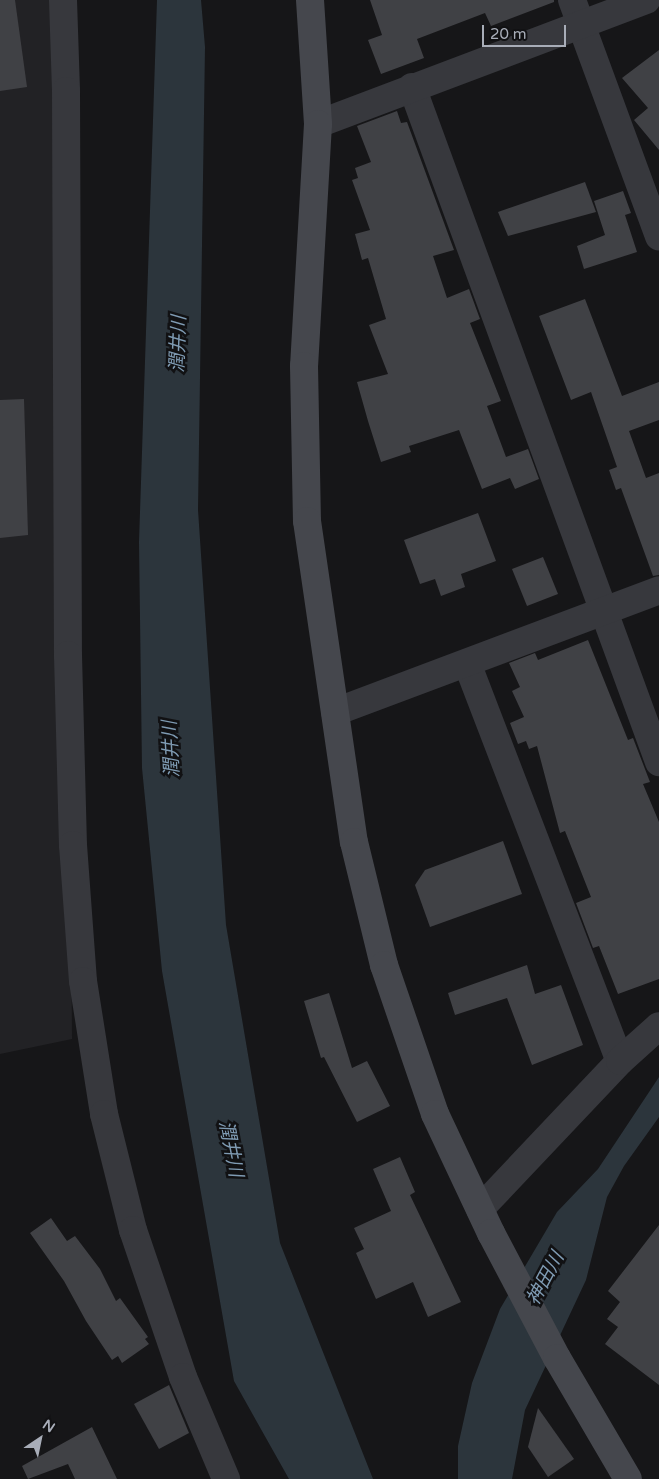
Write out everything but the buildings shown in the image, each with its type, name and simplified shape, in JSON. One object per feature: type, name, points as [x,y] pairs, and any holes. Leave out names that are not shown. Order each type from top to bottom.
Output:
[{"type":"street","points":[[63,0],[66,91],[68,655],[73,845],[83,981],[104,1114],[132,1230],[183,1377],[226,1479]]},
{"type":"street","points":[[310,0],[318,124],[304,366],[307,521],[354,842],[384,965],[435,1114],[486,1221],[557,1358],[628,1479]]},
{"type":"street","points":[[318,124],[412,88],[576,12],[646,0]]},
{"type":"street","points":[[652,0],[659,5]]},
{"type":"street","points":[[576,12],[659,236]]},
{"type":"street","points":[[412,88],[659,762]]},
{"type":"street","points":[[335,712],[659,590]]},
{"type":"street","points":[[467,663],[620,1062]]},
{"type":"street","points":[[486,1221],[620,1062],[659,1026]]},
{"type":"shaded area","points":[[0,0],[69,0],[67,256],[72,1039],[0,1054]]},
{"type":"water","name":"潤井川","points":[[157,0],[201,0],[205,47],[198,510],[226,925],[280,1243],[373,1479],[289,1479],[234,1381],[162,971],[142,768],[139,542]]},
{"type":"water","name":"神田川","points":[[659,1077],[659,1117],[624,1166],[607,1197],[586,1280],[525,1410],[512,1479],[458,1479],[458,1446],[472,1383],[500,1309],[557,1212],[598,1169]]}]
